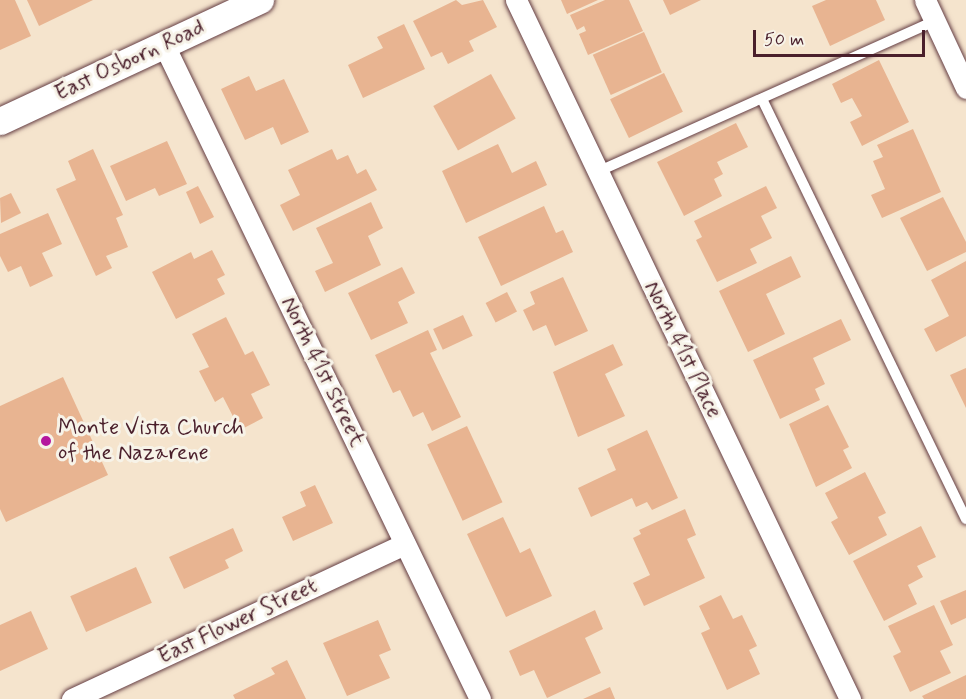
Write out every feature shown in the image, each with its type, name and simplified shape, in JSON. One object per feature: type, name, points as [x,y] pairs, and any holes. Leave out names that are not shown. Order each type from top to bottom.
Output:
[{"type":"street","name":"East Osborn Road","points":[[0,121],[260,0]]},
{"type":"street","name":"North 41st Place","points":[[516,0],[850,699]]},
{"type":"street","points":[[930,6],[966,88]]},
{"type":"street","name":"North 41st Street","points":[[164,45],[480,699]]},
{"type":"street","name":"East Flower Street","points":[[72,699],[405,544]]},
{"type":"lane","points":[[597,172],[762,99],[930,6]]},
{"type":"lane","points":[[762,99],[966,519]]},
{"type":"building","points":[[0,0],[15,0],[31,36],[0,50]]},
{"type":"building","points":[[27,0],[93,0],[39,26]]},
{"type":"building","points":[[456,0],[462,5],[483,0],[497,27],[469,41],[474,51],[448,64],[442,52],[431,57],[413,21]]},
{"type":"building","points":[[561,0],[598,0],[567,14]]},
{"type":"building","points":[[605,0],[629,0],[643,31],[588,55],[579,34],[586,31],[584,26],[577,30],[570,15]]},
{"type":"building","points":[[663,0],[701,0],[670,15]]},
{"type":"building","points":[[826,0],[876,0],[885,20],[830,46],[812,6]]},
{"type":"building","points":[[404,24],[425,69],[363,98],[348,65],[383,48],[377,37]]},
{"type":"building","points":[[644,32],[662,72],[611,95],[593,55]]},
{"type":"building","points":[[879,60],[909,122],[862,146],[850,122],[862,116],[852,98],[841,103],[832,84]]},
{"type":"building","points":[[664,73],[683,112],[629,138],[610,99]]},
{"type":"building","points":[[491,74],[516,119],[458,151],[433,106]]},
{"type":"building","points":[[249,76],[256,91],[284,79],[309,132],[281,145],[273,127],[245,140],[221,89]]},
{"type":"building","points":[[736,123],[748,147],[717,162],[723,174],[714,179],[722,196],[684,216],[657,162]]},
{"type":"building","points":[[913,129],[941,192],[882,218],[871,195],[885,189],[873,161],[883,157],[877,145]]},
{"type":"building","points":[[167,141],[187,184],[159,196],[155,188],[126,201],[110,166]]},
{"type":"building","points":[[498,144],[512,173],[536,161],[547,185],[466,223],[442,171]]},
{"type":"building","points":[[93,149],[123,215],[116,218],[128,247],[106,256],[112,268],[96,276],[56,189],[76,180],[68,161]]},
{"type":"building","points":[[332,149],[337,160],[348,155],[357,174],[366,169],[377,190],[293,231],[280,205],[300,195],[288,170]]},
{"type":"building","points":[[198,186],[214,217],[200,224],[186,192]]},
{"type":"building","points":[[766,186],[777,208],[761,216],[772,238],[750,249],[757,263],[717,282],[696,240],[702,237],[694,221]]},
{"type":"building","points":[[11,193],[21,213],[1,223],[0,198]]},
{"type":"building","points":[[943,197],[966,242],[966,252],[927,271],[900,218]]},
{"type":"building","points":[[371,202],[383,228],[368,236],[381,265],[325,292],[315,271],[333,263],[316,228]]},
{"type":"building","points":[[544,206],[556,233],[563,230],[573,252],[501,286],[478,237]]},
{"type":"building","points":[[48,213],[62,244],[42,253],[53,276],[30,287],[21,266],[8,272],[0,256],[0,234]]},
{"type":"building","points":[[212,250],[225,275],[217,279],[225,294],[176,319],[152,272],[191,252],[194,259]]},
{"type":"building","points":[[791,256],[801,277],[766,294],[785,334],[748,352],[719,291]]},
{"type":"building","points":[[966,261],[966,336],[936,352],[924,329],[949,316],[931,280]]},
{"type":"building","points":[[402,267],[415,293],[398,302],[408,323],[371,340],[348,293]]},
{"type":"building","points":[[563,277],[588,331],[555,346],[546,325],[533,331],[523,310],[535,304],[530,292]]},
{"type":"building","points":[[507,292],[517,312],[496,322],[486,303]]},
{"type":"building","points":[[463,315],[473,336],[443,350],[433,329]]},
{"type":"building","points":[[226,317],[245,355],[253,351],[270,385],[251,394],[263,418],[240,430],[223,397],[215,402],[199,371],[209,367],[192,334]]},
{"type":"building","points":[[841,319],[851,340],[813,358],[825,384],[815,389],[820,400],[780,419],[753,360]]},
{"type":"building","points":[[428,330],[437,350],[430,353],[461,417],[432,431],[423,412],[413,417],[400,390],[393,393],[375,355]]},
{"type":"building","points":[[613,344],[623,365],[605,374],[625,416],[578,437],[553,372]]},
{"type":"building","points":[[966,368],[966,408],[950,375]]},
{"type":"building","name":"Monte Vista Church of the Nazarene","points":[[63,377],[108,475],[6,522],[0,509],[0,406]]},
{"type":"building","points":[[828,405],[849,447],[843,450],[852,468],[816,487],[789,424]]},
{"type":"building","points":[[467,426],[502,502],[463,521],[427,445]]},
{"type":"building","points":[[647,430],[678,498],[652,510],[647,502],[636,507],[632,498],[591,517],[578,488],[616,470],[607,449]]},
{"type":"building","points":[[865,472],[886,513],[878,517],[887,535],[849,555],[831,522],[838,518],[825,493]]},
{"type":"building","points":[[315,485],[333,523],[293,541],[282,517],[306,506],[300,492]]},
{"type":"building","points":[[685,509],[696,535],[687,539],[705,578],[644,606],[633,583],[650,575],[633,538],[641,534],[639,530]]},
{"type":"building","points":[[503,517],[520,553],[530,548],[552,596],[506,617],[467,534]]},
{"type":"building","points":[[921,526],[936,557],[917,566],[923,577],[908,585],[917,604],[884,621],[853,561]]},
{"type":"building","points":[[233,528],[243,551],[225,560],[229,568],[184,589],[169,557]]},
{"type":"building","points":[[136,567],[152,603],[86,632],[70,596]]},
{"type":"building","points":[[966,590],[966,618],[951,625],[940,601]]},
{"type":"building","points":[[721,595],[733,619],[742,615],[757,646],[749,650],[760,674],[727,690],[701,633],[710,629],[699,606]]},
{"type":"building","points":[[934,605],[953,645],[940,651],[951,673],[910,692],[893,656],[901,652],[888,626]]},
{"type":"building","points":[[595,610],[603,629],[585,638],[601,673],[547,698],[534,670],[520,676],[509,651]]},
{"type":"building","points":[[31,611],[48,649],[0,671],[0,625]]},
{"type":"building","points":[[378,620],[391,650],[379,655],[390,678],[347,696],[323,643]]},
{"type":"building","points":[[287,660],[306,699],[235,699],[233,695],[275,674],[271,668]]},
{"type":"building","points":[[966,675],[966,699],[924,699],[922,696]]},
{"type":"building","points":[[610,687],[615,699],[583,699]]},
{"type":"place","name":"Monte Vista Church of the Nazarene","points":[[46,441]]}]
